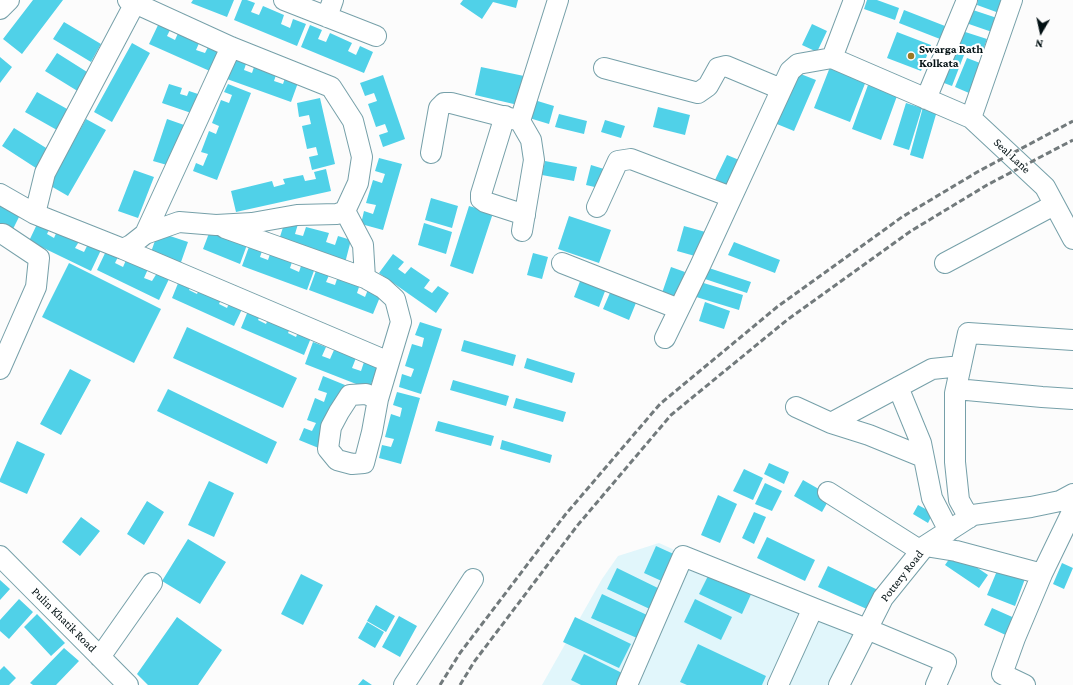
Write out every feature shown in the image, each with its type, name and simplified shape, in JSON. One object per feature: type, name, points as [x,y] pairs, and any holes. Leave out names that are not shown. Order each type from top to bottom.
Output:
[{"type":"street","points":[[0,9],[9,0]]},
{"type":"street","points":[[284,0],[330,8],[376,36]]},
{"type":"street","points":[[431,153],[439,108],[444,103],[450,103],[513,119],[531,140],[534,160],[524,223],[485,202],[481,199],[481,194],[513,119],[558,0]]},
{"type":"street","points":[[665,338],[790,71],[794,66],[832,58],[854,0]]},
{"type":"street","points":[[926,99],[967,0]]},
{"type":"street","points":[[970,118],[1012,0]]},
{"type":"street","points":[[35,214],[45,173],[132,2],[231,47],[331,87],[353,121],[362,157],[358,183],[345,211],[337,214],[297,215],[252,223],[216,225],[179,222],[145,234],[131,245],[123,249]]},
{"type":"street","points":[[145,234],[231,47]]},
{"type":"street","name":"Seal Lane","points":[[832,58],[970,118],[1045,188],[1072,234]]},
{"type":"street","points":[[604,68],[698,93],[708,86],[718,68],[726,66],[781,89]]},
{"type":"street","points":[[597,207],[618,161],[631,159],[731,197]]},
{"type":"street","points":[[0,194],[35,214],[123,249],[389,362]]},
{"type":"street","points":[[945,263],[1054,205]]},
{"type":"street","points":[[345,211],[363,245],[365,278]]},
{"type":"street","points":[[216,225],[365,278],[383,288],[395,298],[401,322],[378,399]]},
{"type":"street","points":[[0,234],[39,258],[36,288],[0,369]]},
{"type":"street","points":[[562,263],[679,310]]},
{"type":"street","points":[[969,518],[959,500],[955,462],[956,389],[968,333],[1073,340]]},
{"type":"street","points":[[831,423],[932,369],[961,366]]},
{"type":"street","points":[[898,387],[921,443],[932,498],[949,531]]},
{"type":"street","points":[[956,389],[1073,399]]},
{"type":"street","points":[[796,407],[831,423],[869,434],[923,457]]},
{"type":"street","points":[[828,492],[923,549],[956,551],[1042,574]]},
{"type":"street","points":[[1025,685],[1002,674],[1015,638],[1069,506]]},
{"type":"street","name":"Pottery Road","points":[[839,685],[883,598],[923,549],[973,515],[1031,507],[1069,506]]},
{"type":"street","name":"Pulin Khatik Road","points":[[0,556],[128,685]]},
{"type":"street","points":[[627,685],[683,556],[868,629],[946,662],[936,685]]},
{"type":"street","points":[[404,685],[473,579]]},
{"type":"street","points":[[100,657],[152,583]]},
{"type":"street","points":[[778,685],[813,608]]},
{"type":"shaded area","points":[[659,543],[856,631],[830,685],[542,685],[602,579],[618,556]]},
{"type":"building","points":[[33,0],[63,0],[22,54],[3,39]]},
{"type":"building","points":[[193,0],[234,0],[227,17],[191,3]]},
{"type":"building","points":[[242,0],[255,3],[251,12],[259,15],[263,6],[284,15],[281,24],[290,28],[293,19],[306,24],[297,46],[234,20]]},
{"type":"building","points":[[463,0],[518,0],[516,8],[493,2],[482,19],[460,4]]},
{"type":"building","points":[[867,0],[877,0],[899,8],[895,20],[864,9]]},
{"type":"building","points":[[978,0],[1003,0],[999,13],[977,5]]},
{"type":"building","points":[[970,9],[997,18],[992,32],[966,23]]},
{"type":"building","points":[[904,10],[945,26],[940,39],[899,23]]},
{"type":"building","points":[[64,22],[101,44],[91,62],[53,39]]},
{"type":"building","points":[[159,23],[171,28],[167,36],[175,40],[179,31],[200,41],[196,50],[205,53],[209,45],[222,51],[212,72],[149,44]]},
{"type":"building","points":[[812,24],[827,31],[817,52],[802,45]]},
{"type":"building","points":[[310,25],[322,30],[318,39],[326,42],[330,33],[352,43],[348,51],[356,55],[360,46],[373,52],[364,73],[301,47]]},
{"type":"building","points":[[959,30],[987,39],[982,53],[954,43]]},
{"type":"building","points":[[897,32],[931,45],[921,71],[887,58]]},
{"type":"building","points":[[132,43],[150,53],[112,122],[94,112]]},
{"type":"building","points":[[948,49],[964,55],[952,86],[936,80]]},
{"type":"building","points":[[57,53],[95,77],[84,95],[45,71]]},
{"type":"building","points":[[0,57],[12,67],[0,83]]},
{"type":"building","points":[[234,57],[247,61],[244,70],[252,73],[255,64],[277,72],[274,81],[283,84],[286,75],[299,80],[291,102],[227,79]]},
{"type":"building","points":[[967,58],[980,63],[969,93],[955,87]]},
{"type":"building","points":[[481,67],[524,76],[518,105],[475,95]]},
{"type":"building","points":[[830,67],[866,81],[850,122],[814,108]]},
{"type":"building","points":[[793,71],[816,80],[794,131],[772,122]]},
{"type":"building","points":[[383,75],[405,139],[383,147],[379,135],[388,132],[385,124],[376,127],[368,104],[377,101],[374,93],[365,96],[360,83]]},
{"type":"building","points":[[169,84],[182,88],[180,94],[187,96],[189,91],[204,96],[197,115],[162,103]]},
{"type":"building","points":[[228,84],[251,93],[217,180],[193,171],[196,163],[203,166],[208,154],[201,152],[209,131],[216,134],[219,126],[212,123],[221,100],[229,103],[232,95],[224,92]]},
{"type":"building","points":[[868,85],[897,96],[881,140],[852,129]]},
{"type":"building","points":[[37,92],[76,114],[64,134],[25,112]]},
{"type":"building","points":[[320,98],[335,164],[312,170],[309,157],[318,155],[316,147],[307,149],[302,126],[311,124],[309,115],[299,117],[297,103]]},
{"type":"building","points":[[531,99],[554,106],[549,124],[526,117]]},
{"type":"building","points":[[906,103],[922,108],[909,150],[893,145]]},
{"type":"building","points":[[658,107],[690,115],[685,135],[653,127]]},
{"type":"building","points":[[923,107],[937,111],[923,159],[910,155]]},
{"type":"building","points":[[559,114],[587,121],[584,134],[555,127]]},
{"type":"building","points":[[86,119],[106,130],[68,196],[49,185]]},
{"type":"building","points":[[167,119],[187,126],[174,167],[153,161]]},
{"type":"building","points":[[605,120],[625,126],[621,138],[601,132]]},
{"type":"building","points":[[14,128],[51,151],[39,170],[2,146]]},
{"type":"building","points":[[727,155],[744,162],[730,190],[714,182]]},
{"type":"building","points":[[379,158],[402,164],[383,230],[361,224],[364,211],[373,214],[376,205],[366,203],[373,180],[382,183],[385,174],[375,171]]},
{"type":"building","points":[[545,161],[577,167],[574,181],[542,175]]},
{"type":"building","points":[[591,165],[604,169],[599,188],[586,185]]},
{"type":"building","points":[[326,169],[331,191],[236,212],[231,191],[272,181],[274,187],[285,184],[283,179],[303,175],[305,181],[316,179],[314,172]]},
{"type":"building","points":[[134,170],[154,177],[138,218],[118,211]]},
{"type":"building","points":[[431,198],[458,206],[452,228],[425,220]]},
{"type":"building","points":[[0,205],[20,215],[11,233],[0,227]]},
{"type":"building","points":[[469,206],[493,213],[473,274],[450,266]]},
{"type":"building","points":[[569,216],[611,230],[599,263],[558,249]]},
{"type":"building","points":[[39,220],[51,226],[47,234],[54,238],[58,229],[80,240],[75,248],[84,252],[88,244],[101,250],[91,271],[29,241]]},
{"type":"building","points":[[285,221],[298,224],[295,234],[303,236],[306,227],[329,233],[326,242],[335,245],[338,236],[351,240],[345,263],[278,243]]},
{"type":"building","points":[[424,223],[452,232],[446,254],[418,245]]},
{"type":"building","points":[[684,226],[709,233],[702,258],[677,251]]},
{"type":"building","points":[[211,228],[248,242],[240,264],[203,249]]},
{"type":"building","points":[[158,232],[188,242],[180,265],[150,255]]},
{"type":"building","points":[[734,242],[780,260],[775,273],[728,255]]},
{"type":"building","points":[[250,244],[263,248],[260,257],[268,260],[271,251],[293,259],[290,268],[299,272],[302,263],[315,268],[307,290],[242,266]]},
{"type":"building","points":[[107,249],[119,255],[115,263],[123,267],[127,258],[148,269],[144,278],[152,281],[157,273],[169,279],[159,300],[97,270]]},
{"type":"building","points":[[533,253],[548,257],[542,279],[527,275]]},
{"type":"building","points":[[393,254],[404,262],[398,269],[405,274],[411,267],[430,280],[424,288],[432,293],[438,286],[449,293],[436,313],[379,273]]},
{"type":"building","points":[[69,263],[161,309],[134,363],[42,317]]},
{"type":"building","points":[[671,267],[685,272],[676,297],[662,293]]},
{"type":"building","points":[[706,267],[751,282],[747,293],[702,278]]},
{"type":"building","points":[[317,268],[330,273],[326,282],[335,285],[338,276],[360,284],[357,293],[365,297],[369,287],[382,292],[373,314],[309,290]]},
{"type":"building","points":[[181,276],[193,282],[189,290],[197,294],[201,285],[223,295],[219,304],[227,308],[231,299],[244,305],[234,326],[172,298]]},
{"type":"building","points":[[582,276],[607,286],[599,307],[574,297]]},
{"type":"building","points":[[697,281],[743,295],[739,310],[693,296]]},
{"type":"building","points":[[612,288],[638,298],[629,320],[603,309]]},
{"type":"building","points":[[705,302],[730,311],[724,329],[699,321]]},
{"type":"building","points":[[250,306],[262,312],[258,320],[266,324],[270,315],[292,324],[288,333],[296,337],[300,328],[313,333],[304,355],[241,328]]},
{"type":"building","points":[[420,322],[442,329],[421,394],[399,387],[402,374],[411,377],[414,369],[405,366],[412,344],[422,347],[424,338],[415,335]]},
{"type":"building","points":[[187,327],[297,378],[283,408],[173,358]]},
{"type":"building","points":[[464,340],[516,355],[513,366],[461,351]]},
{"type":"building","points":[[313,342],[326,347],[322,356],[330,359],[334,350],[356,358],[352,368],[361,371],[364,362],[378,367],[369,389],[305,364]]},
{"type":"building","points":[[527,358],[575,373],[572,383],[524,368]]},
{"type":"building","points":[[70,369],[91,380],[61,435],[40,424]]},
{"type":"building","points":[[323,376],[345,385],[321,449],[299,440],[304,428],[312,431],[316,423],[307,420],[315,398],[324,402],[327,393],[318,390]]},
{"type":"building","points":[[453,380],[509,396],[506,406],[450,390]]},
{"type":"building","points":[[168,389],[277,442],[267,464],[157,411]]},
{"type":"building","points":[[397,392],[420,398],[401,464],[379,458],[382,445],[391,447],[394,439],[385,437],[391,414],[400,417],[402,408],[393,405]]},
{"type":"building","points":[[516,398],[566,412],[563,422],[513,408]]},
{"type":"building","points":[[438,421],[494,436],[491,446],[435,431]]},
{"type":"building","points":[[502,440],[552,455],[550,463],[500,449]]},
{"type":"building","points":[[17,441],[45,454],[27,494],[0,482]]},
{"type":"building","points":[[769,463],[789,472],[784,484],[764,474]]},
{"type":"building","points":[[744,469],[763,478],[753,500],[733,491]]},
{"type":"building","points":[[803,480],[831,496],[822,512],[794,496]]},
{"type":"building","points":[[209,481],[234,493],[214,537],[188,525]]},
{"type":"building","points":[[765,483],[782,491],[772,511],[755,504]]},
{"type":"building","points":[[718,495],[737,504],[720,543],[701,535]]},
{"type":"building","points":[[147,501],[164,512],[144,545],[127,534]]},
{"type":"building","points":[[918,505],[933,513],[928,523],[913,514]]},
{"type":"building","points":[[754,512],[766,517],[754,544],[742,538]]},
{"type":"building","points":[[81,517],[100,531],[80,556],[62,542]]},
{"type":"building","points":[[767,537],[815,560],[805,581],[757,558]]},
{"type":"building","points":[[188,539],[226,562],[200,604],[162,581]]},
{"type":"building","points":[[656,546],[678,556],[666,583],[644,573]]},
{"type":"building","points":[[954,552],[988,575],[979,588],[945,565]]},
{"type":"building","points":[[1062,563],[1073,568],[1064,589],[1053,584]]},
{"type":"building","points":[[828,566],[878,590],[869,610],[818,587]]},
{"type":"building","points":[[999,566],[1026,576],[1015,606],[987,595]]},
{"type":"building","points":[[617,568],[664,591],[654,611],[607,589]]},
{"type":"building","points":[[711,570],[753,590],[742,614],[699,594]]},
{"type":"building","points":[[301,574],[323,585],[303,625],[281,614]]},
{"type":"building","points":[[0,580],[10,589],[0,600]]},
{"type":"building","points":[[602,594],[647,615],[637,638],[591,618]]},
{"type":"building","points":[[19,599],[33,612],[9,639],[0,631],[0,620]]},
{"type":"building","points":[[695,599],[732,617],[721,640],[684,622]]},
{"type":"building","points":[[376,605],[395,616],[386,632],[367,621]]},
{"type":"building","points":[[992,608],[1019,620],[1010,637],[984,625]]},
{"type":"building","points":[[37,614],[65,643],[51,656],[24,627]]},
{"type":"building","points":[[399,616],[417,626],[400,657],[382,647]]},
{"type":"building","points":[[177,617],[222,650],[198,685],[148,685],[137,674]]},
{"type":"building","points":[[575,617],[631,644],[619,668],[563,642]]},
{"type":"building","points":[[367,622],[384,632],[375,648],[358,638]]},
{"type":"building","points":[[698,644],[766,676],[762,685],[687,685],[680,682]]},
{"type":"building","points":[[64,648],[79,661],[56,685],[33,685],[30,683]]},
{"type":"building","points":[[584,654],[624,674],[619,685],[581,685],[571,680]]},
{"type":"building","points":[[4,666],[16,678],[9,685],[0,685],[0,670]]},
{"type":"building","points":[[363,679],[372,685],[358,685]]},
{"type":"railway","points":[[440,685],[460,653],[565,515],[660,404],[777,307],[902,217],[979,171],[1073,121]]},
{"type":"railway","points":[[460,685],[474,662],[577,526],[671,415],[787,320],[911,231],[987,185],[1073,140]]},
{"type":"place","name":"Swarga Rath Kolkata","points":[[911,56]]}]
